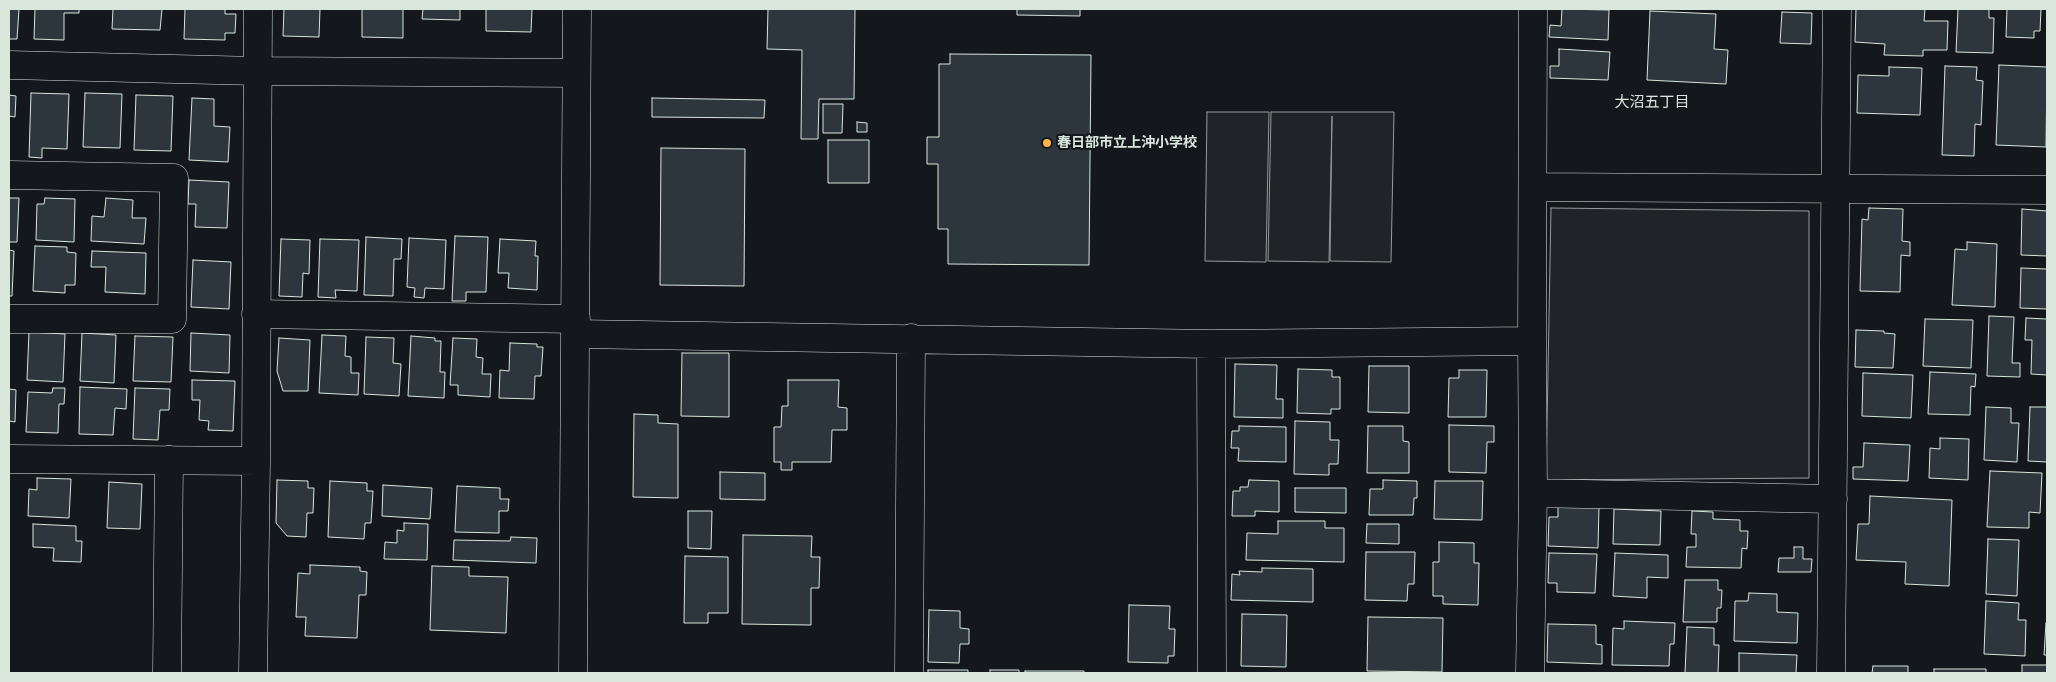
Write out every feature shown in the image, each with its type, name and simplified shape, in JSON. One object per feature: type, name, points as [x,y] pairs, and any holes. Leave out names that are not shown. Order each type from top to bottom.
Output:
[{"type":"street","points":[[253,673],[258,9]]},
{"type":"street","points":[[572,673],[577,9]]},
{"type":"street","points":[[1530,673],[1533,492],[1533,9]]},
{"type":"street","points":[[1831,673],[1837,9]]},
{"type":"street","points":[[9,65],[257,71],[576,73]]},
{"type":"street","points":[[9,175],[174,178],[172,319],[9,319]]},
{"type":"street","points":[[1533,187],[2047,190]]},
{"type":"street","points":[[256,314],[911,338],[1211,344],[1532,341]]},
{"type":"street","points":[[909,673],[911,338]]},
{"type":"street","points":[[1211,344],[1212,673]]},
{"type":"street","points":[[9,459],[256,461]]},
{"type":"street","points":[[166,673],[169,460]]},
{"type":"street","points":[[1533,492],[1833,499]]},
{"type":"shaded area","points":[[1207,112],[1269,112],[1266,262],[1205,261]]},
{"type":"shaded area","points":[[1271,112],[1394,112],[1391,262],[1330,261],[1332,116],[1329,262],[1268,261]]},
{"type":"shaded area","points":[[1551,208],[1809,211],[1809,478],[1546,480]]},
{"type":"building","points":[[9,9],[19,9],[17,39],[9,39]]},
{"type":"building","points":[[35,9],[79,9],[79,13],[64,13],[64,40],[34,39]]},
{"type":"building","points":[[113,9],[162,9],[160,30],[112,29]]},
{"type":"building","points":[[185,9],[225,9],[225,14],[236,14],[235,33],[225,33],[225,40],[184,39]]},
{"type":"building","points":[[284,9],[320,9],[319,37],[283,36]]},
{"type":"building","points":[[362,9],[403,9],[403,38],[362,37]]},
{"type":"building","points":[[423,9],[460,9],[460,20],[422,19]]},
{"type":"building","points":[[486,9],[532,9],[531,32],[486,31]]},
{"type":"building","points":[[768,9],[855,9],[854,99],[819,99],[818,139],[801,139],[802,50],[767,49]]},
{"type":"building","points":[[1017,9],[1080,9],[1080,16],[1017,15]]},
{"type":"building","points":[[1562,9],[1609,10],[1608,40],[1549,37],[1550,25],[1561,26]]},
{"type":"building","points":[[1856,9],[1925,9],[1924,21],[1948,21],[1947,50],[1923,50],[1923,56],[1884,55],[1885,44],[1855,42]]},
{"type":"building","points":[[1958,9],[1989,9],[1989,18],[1994,18],[1993,53],[1956,52]]},
{"type":"building","points":[[2007,9],[2041,9],[2040,31],[2034,31],[2034,38],[2006,37]]},
{"type":"building","points":[[1650,11],[1716,14],[1714,49],[1728,50],[1726,84],[1647,80]]},
{"type":"building","points":[[1782,12],[1812,13],[1811,44],[1780,43]]},
{"type":"building","points":[[1559,49],[1610,52],[1608,80],[1550,78],[1550,66],[1559,66]]},
{"type":"building","points":[[950,54],[1091,55],[1089,265],[948,264],[948,229],[938,229],[938,164],[927,164],[927,137],[939,137],[939,64],[950,64]]},
{"type":"building","points":[[1999,65],[2047,67],[2046,147],[1996,145]]},
{"type":"building","points":[[1945,66],[1977,67],[1976,80],[1983,81],[1981,125],[1975,124],[1974,156],[1942,155]]},
{"type":"building","points":[[1889,67],[1922,68],[1920,115],[1857,113],[1858,75],[1889,76]]},
{"type":"building","points":[[31,93],[69,94],[67,149],[42,148],[42,158],[29,157]]},
{"type":"building","points":[[85,93],[122,94],[120,148],[83,147]]},
{"type":"building","points":[[9,95],[16,96],[15,117],[9,116]]},
{"type":"building","points":[[136,95],[173,96],[171,151],[134,150]]},
{"type":"building","points":[[192,98],[214,99],[214,126],[230,127],[228,162],[189,160]]},
{"type":"building","points":[[652,98],[765,100],[764,118],[652,117]]},
{"type":"building","points":[[823,104],[843,104],[842,133],[823,133]]},
{"type":"building","points":[[857,122],[867,123],[867,132],[857,132]]},
{"type":"building","points":[[828,140],[869,140],[869,183],[828,183]]},
{"type":"building","points":[[661,148],[745,149],[744,286],[660,285]]},
{"type":"building","points":[[189,180],[229,182],[227,228],[195,227],[196,204],[188,204]]},
{"type":"building","points":[[9,198],[19,198],[17,242],[9,242]]},
{"type":"building","points":[[45,198],[75,199],[74,242],[36,240],[37,204],[44,204]]},
{"type":"building","points":[[106,198],[133,200],[132,218],[146,218],[144,244],[91,241],[92,216],[104,217]]},
{"type":"building","points":[[1869,208],[1903,209],[1902,241],[1910,242],[1910,256],[1901,255],[1900,292],[1860,291],[1862,219],[1868,220]]},
{"type":"building","points":[[2022,209],[2047,211],[2047,256],[2021,255]]},
{"type":"building","points":[[455,236],[488,237],[486,292],[466,292],[466,301],[452,301]]},
{"type":"building","points":[[366,237],[402,239],[401,259],[394,259],[393,296],[364,295]]},
{"type":"building","points":[[409,238],[446,240],[444,289],[425,288],[424,298],[414,297],[415,288],[407,287]]},
{"type":"building","points":[[281,239],[310,240],[309,274],[303,273],[302,297],[279,296]]},
{"type":"building","points":[[320,239],[359,240],[357,291],[335,290],[336,298],[318,297]]},
{"type":"building","points":[[500,239],[536,241],[535,256],[538,256],[537,290],[508,288],[509,273],[498,273]]},
{"type":"building","points":[[1967,242],[1997,244],[1995,307],[1952,305],[1955,249],[1967,250]]},
{"type":"building","points":[[35,246],[67,247],[67,252],[76,253],[75,285],[65,285],[65,293],[33,291]]},
{"type":"building","points":[[9,250],[14,251],[12,296],[9,296]]},
{"type":"building","points":[[92,251],[146,253],[145,294],[105,292],[106,267],[91,267]]},
{"type":"building","points":[[193,260],[231,262],[229,309],[191,307]]},
{"type":"building","points":[[2021,268],[2047,269],[2047,309],[2020,308]]},
{"type":"building","points":[[1989,316],[2014,317],[2012,363],[2020,363],[2020,377],[1987,376]]},
{"type":"building","points":[[2026,318],[2047,319],[2047,375],[2031,374],[2032,340],[2025,340]]},
{"type":"building","points":[[1925,319],[1973,320],[1971,368],[1923,366]]},
{"type":"building","points":[[1856,330],[1884,331],[1884,333],[1895,334],[1893,368],[1855,367]]},
{"type":"building","points":[[29,332],[65,334],[63,382],[27,380]]},
{"type":"building","points":[[82,333],[116,335],[114,383],[80,381]]},
{"type":"building","points":[[191,333],[230,335],[229,373],[190,371]]},
{"type":"building","points":[[322,335],[346,336],[345,356],[351,357],[351,373],[359,373],[358,395],[319,393]]},
{"type":"building","points":[[135,336],[173,337],[171,382],[133,381]]},
{"type":"building","points":[[411,336],[435,338],[435,341],[441,341],[440,372],[445,372],[444,398],[408,396]]},
{"type":"building","points":[[366,337],[394,338],[393,363],[401,364],[399,396],[364,394]]},
{"type":"building","points":[[279,338],[310,340],[308,391],[283,391],[277,371]]},
{"type":"building","points":[[453,338],[477,339],[476,357],[483,358],[482,374],[491,374],[490,397],[458,395],[458,385],[450,385]]},
{"type":"building","points":[[510,343],[537,344],[537,347],[543,347],[541,376],[535,376],[534,399],[499,398],[500,370],[509,371]]},
{"type":"building","points":[[682,353],[729,353],[729,417],[681,416]]},
{"type":"building","points":[[1235,364],[1277,365],[1276,399],[1283,399],[1283,418],[1234,417]]},
{"type":"building","points":[[1369,366],[1409,366],[1409,413],[1368,412]]},
{"type":"building","points":[[1298,369],[1332,370],[1332,377],[1340,377],[1340,409],[1331,409],[1331,414],[1297,413]]},
{"type":"building","points":[[1459,370],[1487,370],[1486,417],[1448,417],[1449,378],[1459,378]]},
{"type":"building","points":[[1930,372],[1976,374],[1975,387],[1971,386],[1970,415],[1928,414]]},
{"type":"building","points":[[1863,373],[1913,375],[1911,418],[1862,416]]},
{"type":"building","points":[[192,380],[235,381],[233,431],[208,430],[209,421],[199,420],[200,400],[192,400]]},
{"type":"building","points":[[788,380],[839,380],[838,407],[847,408],[847,430],[832,430],[831,462],[792,462],[792,470],[781,470],[781,462],[774,462],[774,427],[781,427],[782,406],[788,406]]},
{"type":"building","points":[[80,387],[127,389],[126,409],[115,408],[113,435],[79,434]]},
{"type":"building","points":[[53,388],[65,388],[64,404],[59,404],[58,433],[26,432],[28,392],[52,393]]},
{"type":"building","points":[[135,388],[170,389],[169,410],[160,410],[158,440],[133,439]]},
{"type":"building","points":[[9,389],[16,390],[15,422],[9,421]]},
{"type":"building","points":[[1986,407],[2011,408],[2011,423],[2019,423],[2017,462],[1984,460]]},
{"type":"building","points":[[2030,407],[2047,407],[2047,462],[2028,461]]},
{"type":"building","points":[[634,414],[658,415],[658,423],[678,424],[678,498],[633,497]]},
{"type":"building","points":[[1295,421],[1330,422],[1330,440],[1339,440],[1338,464],[1329,464],[1329,475],[1294,474]]},
{"type":"building","points":[[1449,425],[1494,426],[1494,442],[1487,442],[1486,473],[1449,472]]},
{"type":"building","points":[[1239,426],[1286,427],[1286,462],[1238,461],[1239,448],[1231,448],[1232,431],[1239,431]]},
{"type":"building","points":[[1368,426],[1403,426],[1403,441],[1409,442],[1409,473],[1367,473]]},
{"type":"building","points":[[1940,438],[1969,439],[1968,480],[1929,478],[1930,448],[1940,449]]},
{"type":"building","points":[[1864,443],[1910,445],[1908,481],[1853,479],[1853,467],[1863,467]]},
{"type":"building","points":[[1990,471],[2042,473],[2040,513],[2029,512],[2029,528],[1987,527]]},
{"type":"building","points":[[720,472],[765,473],[765,500],[720,499]]},
{"type":"building","points":[[37,478],[71,479],[69,518],[28,516],[29,489],[37,490]]},
{"type":"building","points":[[277,480],[308,481],[308,488],[314,488],[313,513],[307,513],[306,537],[287,536],[276,523]]},
{"type":"building","points":[[1249,480],[1279,481],[1279,512],[1255,511],[1255,516],[1232,516],[1233,491],[1240,491],[1240,487],[1248,487]]},
{"type":"building","points":[[1383,480],[1417,481],[1417,498],[1414,498],[1413,515],[1369,515],[1370,489],[1383,489]]},
{"type":"building","points":[[330,481],[367,483],[367,491],[373,491],[371,523],[365,523],[364,539],[328,537]]},
{"type":"building","points":[[1435,481],[1483,481],[1482,520],[1434,519]]},
{"type":"building","points":[[109,482],[142,484],[140,529],[107,528]]},
{"type":"building","points":[[383,485],[432,488],[430,519],[382,516]]},
{"type":"building","points":[[457,486],[500,488],[500,499],[509,499],[508,511],[499,511],[499,533],[455,532]]},
{"type":"building","points":[[1295,488],[1346,488],[1346,513],[1295,512]]},
{"type":"building","points":[[1870,496],[1952,500],[1949,586],[1905,584],[1906,562],[1856,560],[1858,524],[1869,524]]},
{"type":"building","points":[[1558,504],[1599,505],[1598,548],[1548,546],[1549,517],[1558,517]]},
{"type":"building","points":[[1614,509],[1661,511],[1660,545],[1613,544]]},
{"type":"building","points":[[688,511],[712,511],[711,549],[688,548]]},
{"type":"building","points":[[1692,511],[1713,512],[1713,519],[1740,520],[1740,531],[1748,531],[1747,549],[1742,548],[1741,568],[1686,567],[1687,547],[1696,547],[1696,534],[1691,534]]},
{"type":"building","points":[[1278,521],[1325,521],[1325,528],[1344,528],[1344,562],[1246,560],[1247,533],[1278,534]]},
{"type":"building","points":[[404,523],[428,524],[427,560],[384,559],[385,542],[397,543],[397,530],[404,531]]},
{"type":"building","points":[[33,524],[76,526],[76,541],[82,541],[81,562],[53,561],[54,548],[33,547]]},
{"type":"building","points":[[1367,524],[1399,524],[1399,544],[1366,543]]},
{"type":"building","points":[[743,535],[812,536],[811,557],[820,557],[819,588],[811,588],[811,625],[742,624]]},
{"type":"building","points":[[511,537],[537,538],[536,563],[453,560],[454,540],[510,541]]},
{"type":"building","points":[[1988,539],[2019,540],[2017,596],[1986,594]]},
{"type":"building","points":[[1439,542],[1474,543],[1474,563],[1479,563],[1478,605],[1443,604],[1443,596],[1433,596],[1433,562],[1439,562]]},
{"type":"building","points":[[1794,547],[1803,547],[1803,559],[1812,559],[1811,572],[1778,572],[1779,558],[1794,558]]},
{"type":"building","points":[[1366,552],[1415,552],[1414,584],[1408,584],[1407,601],[1365,600]]},
{"type":"building","points":[[1549,553],[1597,554],[1595,593],[1557,592],[1557,583],[1548,583]]},
{"type":"building","points":[[1615,553],[1668,555],[1668,578],[1647,577],[1647,598],[1613,596]]},
{"type":"building","points":[[685,556],[728,557],[728,613],[708,613],[708,623],[684,623]]},
{"type":"building","points":[[310,565],[360,567],[360,571],[367,572],[366,595],[359,595],[357,638],[305,636],[306,617],[296,617],[298,573],[310,574]]},
{"type":"building","points":[[432,566],[469,567],[469,576],[508,577],[506,633],[430,630]]},
{"type":"building","points":[[1262,568],[1313,569],[1313,602],[1231,600],[1232,574],[1240,575],[1239,571],[1262,572]]},
{"type":"building","points":[[1685,580],[1718,580],[1718,590],[1722,590],[1721,608],[1717,608],[1717,622],[1683,622]]},
{"type":"building","points":[[1749,593],[1777,594],[1777,612],[1798,613],[1797,643],[1734,641],[1735,601],[1748,601]]},
{"type":"building","points":[[1986,601],[2019,603],[2018,620],[2026,620],[2025,656],[1984,654]]},
{"type":"building","points":[[1129,605],[1170,606],[1169,629],[1175,629],[1174,656],[1168,656],[1168,663],[1128,662]]},
{"type":"building","points":[[929,610],[960,611],[960,628],[969,629],[969,644],[960,644],[959,663],[928,662]]},
{"type":"building","points":[[1242,614],[1287,615],[1286,667],[1241,666]]},
{"type":"building","points":[[1368,617],[1443,618],[1442,672],[1367,671]]},
{"type":"building","points":[[1624,621],[1675,623],[1674,644],[1670,644],[1669,666],[1612,665],[1613,628],[1624,629]]},
{"type":"building","points":[[2046,623],[2047,655],[2044,655]]},
{"type":"building","points":[[1548,624],[1596,625],[1596,644],[1602,645],[1602,664],[1547,662]]},
{"type":"building","points":[[1687,627],[1714,628],[1714,645],[1719,645],[1718,673],[1685,673]]},
{"type":"building","points":[[1739,653],[1797,655],[1796,673],[1739,673]]},
{"type":"building","points":[[2022,665],[2047,665],[2047,673],[2022,673]]},
{"type":"building","points":[[1873,666],[1908,666],[1908,673],[1872,673]]},
{"type":"building","points":[[1934,669],[1986,669],[1986,673],[1934,673]]},
{"type":"building","points":[[928,670],[968,670],[968,673],[928,673]]},
{"type":"building","points":[[990,670],[1019,670],[1019,673],[990,673]]},
{"type":"building","points":[[1025,671],[1084,671],[1084,673],[1025,673]]},
{"type":"place","name":"春日部市立上沖小学校","points":[[1047,143]]},
{"type":"district","name":"大沼五丁目","points":[[1652,103]]}]
